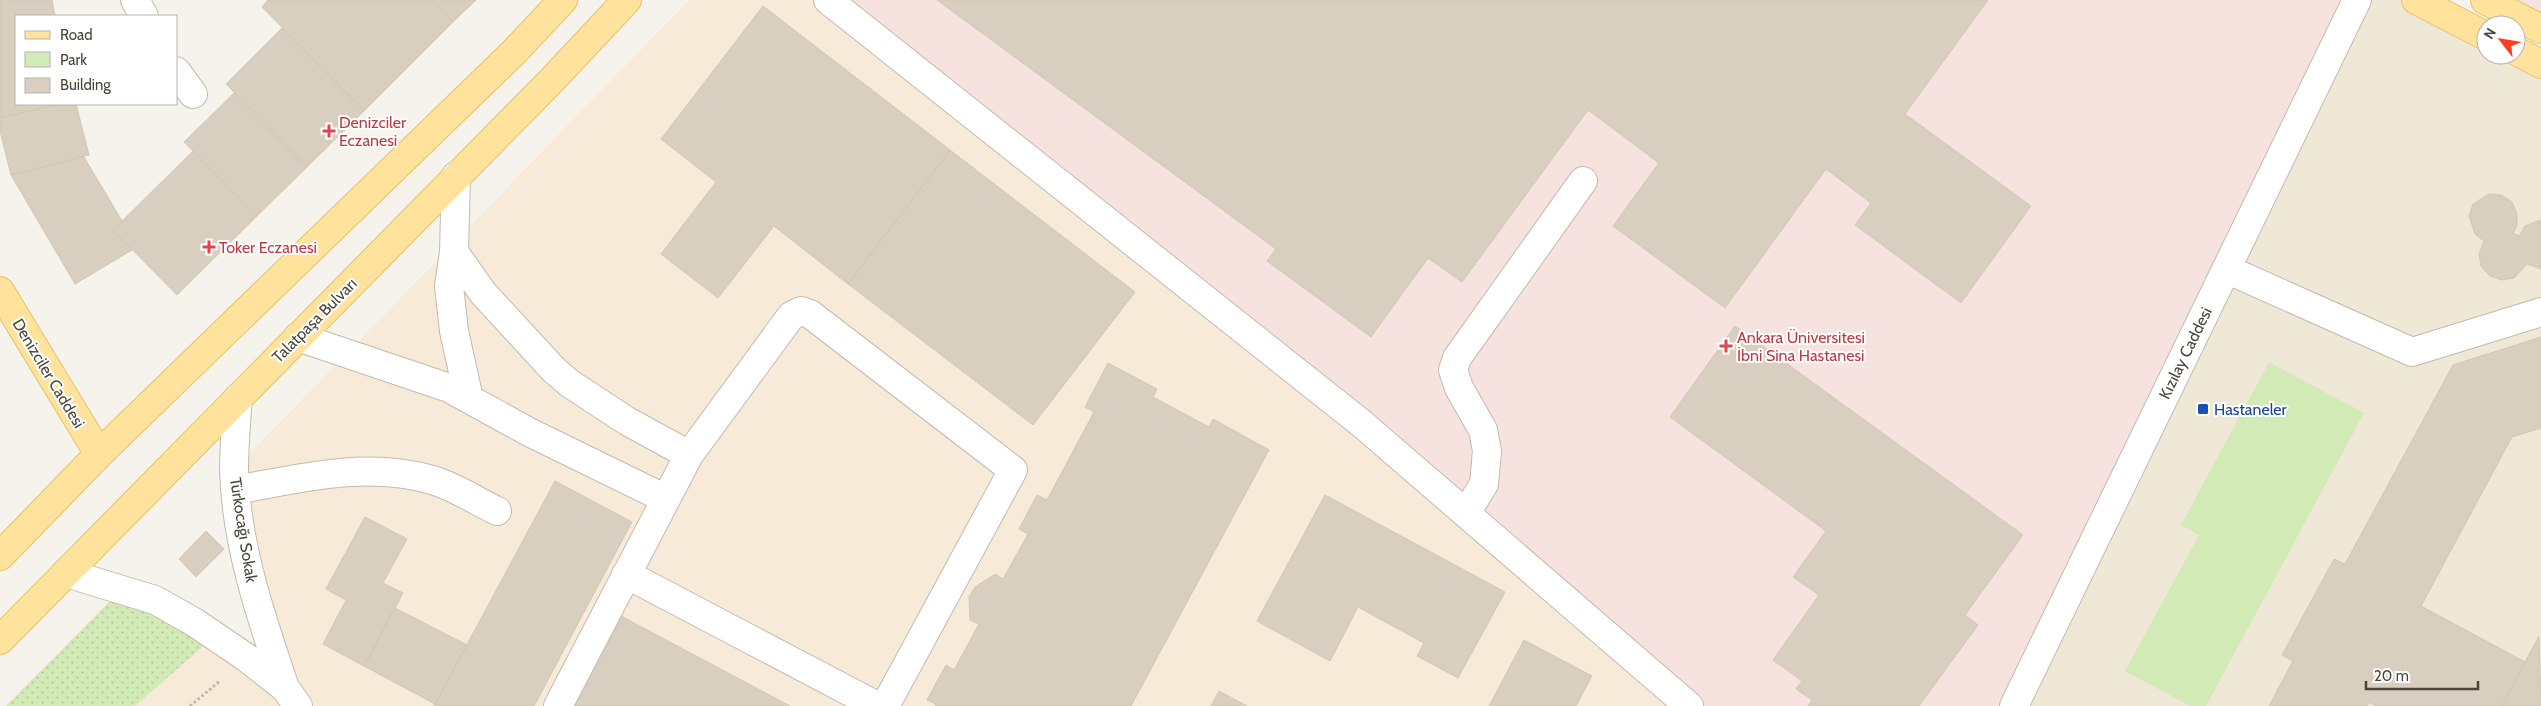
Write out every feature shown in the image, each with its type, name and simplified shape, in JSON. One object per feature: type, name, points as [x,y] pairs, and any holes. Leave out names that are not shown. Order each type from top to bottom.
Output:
[{"type":"main road","points":[[0,556],[99,454],[514,52],[563,0]]},
{"type":"main road","name":"Talatpaşa Bulvarı","points":[[0,640],[456,176],[626,0]]},
{"type":"main road","points":[[2416,0],[2476,31]]},
{"type":"main road","points":[[2492,2],[2541,29]]},
{"type":"main road","points":[[2526,56],[2541,64]]},
{"type":"main road","name":"Denizciler Caddesi","points":[[0,291],[99,454]]},
{"type":"street","points":[[136,0],[144,15]]},
{"type":"street","points":[[828,0],[1361,423],[1689,706]]},
{"type":"street","name":"Kızılay Caddesi","points":[[2014,706],[2357,0]]},
{"type":"street","points":[[178,74],[193,94]]},
{"type":"street","points":[[456,176],[454,252],[449,286],[454,331],[469,399]]},
{"type":"street","points":[[1466,513],[1484,484],[1487,451],[1483,430],[1459,388],[1453,370],[1456,358],[1583,181]]},
{"type":"street","points":[[454,252],[483,293],[554,370],[627,421],[689,455]]},
{"type":"street","points":[[2226,269],[2412,352],[2541,312]]},
{"type":"street","points":[[558,706],[689,455],[791,316],[801,311],[810,314],[1013,470],[1012,475],[885,706]]},
{"type":"street","points":[[298,336],[419,376],[469,399],[666,499]]},
{"type":"street","name":"Türkocağı Sokak","points":[[238,398],[234,470],[248,575],[292,697]]},
{"type":"street","points":[[236,490],[323,474],[376,471],[433,480],[497,511]]},
{"type":"street","name":"Türkocağı Sokak","points":[[66,573],[155,600],[194,622],[247,658],[292,697]]},
{"type":"street","points":[[626,574],[877,706]]},
{"type":"shaded area","points":[[689,0],[828,0],[1689,706],[6,706],[121,590],[284,687],[234,470]]},
{"type":"shaded area","name":"Ankara Üniversitesi İbni Sina Hastanesi","points":[[828,0],[2357,0],[2014,706],[1689,706]]},
{"type":"shaded area","points":[[2357,0],[2416,0],[2476,31],[2476,65],[2526,65],[2526,59],[2541,64],[2541,706],[2014,706]]},
{"type":"shaded area","points":[[2485,0],[2541,0],[2541,29],[2526,21],[2526,15],[2514,15]]},
{"type":"green space","points":[[2269,362],[2364,413],[2206,706],[2190,706],[2125,671],[2199,535],[2181,525]]},
{"type":"green space","points":[[121,590],[215,636],[135,706],[6,706]]},
{"type":"building","points":[[0,0],[52,0],[55,15],[15,15],[15,105],[55,105],[0,118]]},
{"type":"building","points":[[268,0],[431,0],[453,22],[364,111],[262,7]]},
{"type":"building","points":[[431,0],[476,0],[453,22]]},
{"type":"building","points":[[937,0],[1988,0],[1905,114],[2031,206],[1961,303],[1855,225],[1871,203],[1826,169],[1725,308],[1613,226],[1659,163],[1588,110],[1462,282],[1428,258],[1371,337],[1267,261],[1276,249]]},
{"type":"building","points":[[763,6],[950,150],[848,284],[774,226],[718,298],[661,254],[716,182],[661,139]]},
{"type":"building","points":[[282,28],[364,111],[307,167],[226,84]]},
{"type":"building","points":[[234,93],[307,167],[257,216],[184,142]]},
{"type":"building","points":[[55,105],[76,105],[89,155],[11,175],[0,131],[0,118]]},
{"type":"building","points":[[950,150],[1135,292],[1033,425],[848,284]]},
{"type":"building","points":[[193,151],[257,216],[177,295],[113,230]]},
{"type":"building","points":[[84,157],[122,221],[113,230],[132,250],[75,284],[11,175]]},
{"type":"building","points":[[2489,194],[2501,195],[2512,202],[2517,214],[2517,226],[2513,233],[2519,236],[2525,226],[2541,220],[2541,269],[2527,264],[2514,278],[2502,280],[2490,276],[2481,266],[2479,254],[2484,241],[2475,234],[2469,216],[2473,204]]},
{"type":"building","points":[[1735,326],[2023,535],[1965,615],[1978,625],[1919,706],[1808,706],[1812,700],[1796,689],[1802,681],[1773,660],[1819,595],[1793,577],[1826,531],[1670,417]]},
{"type":"building","points":[[2541,337],[2541,428],[2512,437],[2421,606],[2525,662],[2502,706],[2376,706],[2369,702],[2367,706],[2269,706],[2293,661],[2282,655],[2334,559],[2345,564],[2453,365]]},
{"type":"building","points":[[1108,363],[1157,389],[1153,397],[1209,427],[1213,419],[1269,450],[1131,706],[935,706],[936,704],[927,700],[946,665],[954,670],[979,624],[970,620],[969,597],[975,587],[995,574],[1003,579],[1028,534],[1019,529],[1037,495],[1047,500],[1094,412],[1085,407]]},
{"type":"building","points":[[555,481],[632,522],[534,706],[434,706]]},
{"type":"building","points":[[1325,495],[1505,592],[1458,678],[1417,656],[1424,643],[1358,607],[1330,661],[1257,621]]},
{"type":"building","points":[[365,517],[407,539],[383,583],[403,593],[364,666],[323,644],[346,600],[326,589]]},
{"type":"building","points":[[206,531],[224,549],[196,577],[179,559]]},
{"type":"building","points":[[395,608],[467,645],[435,704],[364,666]]},
{"type":"building","points":[[621,616],[790,706],[573,706]]},
{"type":"building","points":[[2539,636],[2541,706],[2502,706],[2525,662]]},
{"type":"building","points":[[1524,640],[1592,676],[1576,706],[1489,706]]},
{"type":"building","points":[[1219,691],[1247,706],[1211,706]]},
{"type":"place","name":"Denizciler Eczanesi","points":[[329,131]]},
{"type":"place","name":"Toker Eczanesi","points":[[209,247]]},
{"type":"place","name":"Ankara Üniversitesi İbni Sina Hastanesi","points":[[1726,346]]},
{"type":"place","name":"Hastaneler","points":[[2203,409]]}]
